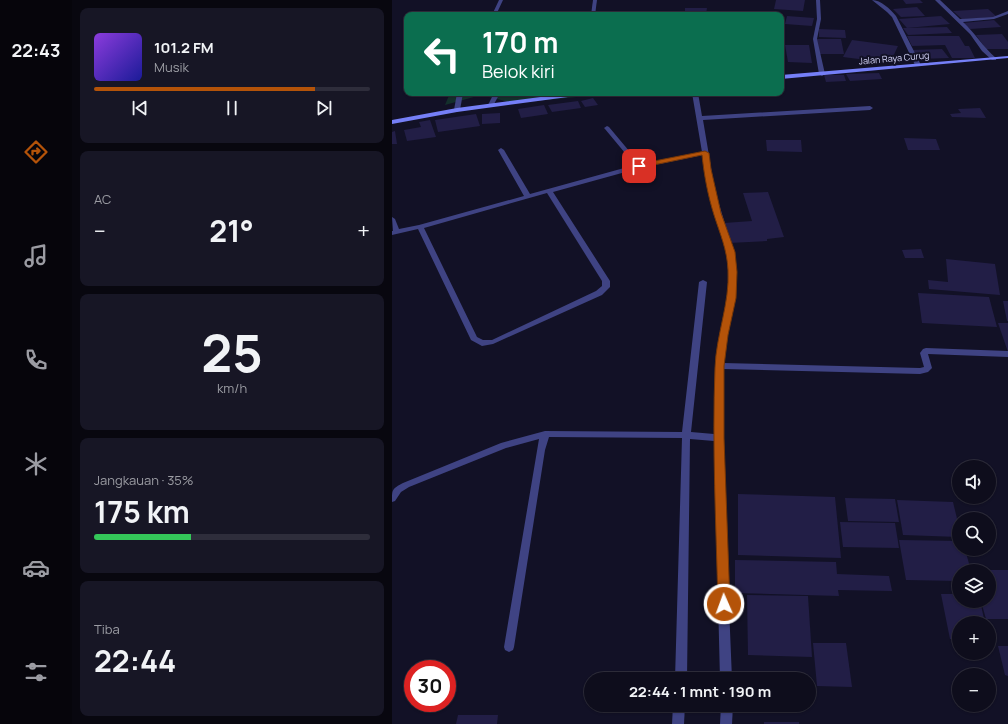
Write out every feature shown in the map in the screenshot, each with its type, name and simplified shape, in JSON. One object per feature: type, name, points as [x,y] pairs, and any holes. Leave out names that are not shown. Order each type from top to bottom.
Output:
[{"type":"main road","name":"Jalan Raya Curug","points":[[784,77],[1008,57]]},
{"type":"main road","points":[[392,122],[457,110],[560,96]]},
{"type":"street","points":[[496,12],[502,0]]},
{"type":"street","points":[[593,12],[595,0]]},
{"type":"street","points":[[818,0],[819,19],[815,39],[822,74]]},
{"type":"street","points":[[874,0],[890,11],[918,65]]},
{"type":"street","points":[[937,0],[972,33],[984,50],[994,58]]},
{"type":"street","points":[[958,21],[994,18],[1008,12]]},
{"type":"street","points":[[457,110],[459,96]]},
{"type":"street","points":[[491,105],[496,96]]},
{"type":"street","points":[[696,96],[707,169],[717,213],[731,252],[733,272],[732,298],[719,366],[719,438],[726,672]]},
{"type":"street","points":[[700,118],[870,108]]},
{"type":"street","points":[[607,128],[639,166]]},
{"type":"street","points":[[501,150],[528,197]]},
{"type":"street","points":[[392,219],[394,233],[639,166],[705,153]]},
{"type":"street","points":[[420,226],[474,338],[482,343],[493,342],[599,294],[606,287],[606,281],[549,191]]},
{"type":"street","points":[[681,672],[686,435],[703,282]]},
{"type":"street","points":[[719,366],[920,371],[928,368],[924,352],[926,351],[1008,354]]},
{"type":"street","points":[[392,498],[398,490],[406,485],[504,445],[545,434],[686,435],[719,438]]},
{"type":"street","points":[[508,646],[545,434]]},
{"type":"street","points":[[678,724],[679,712]]},
{"type":"street","points":[[726,724],[727,712]]},
{"type":"green space","points":[[449,96],[477,96],[445,105]]},
{"type":"green space","points":[[485,96],[587,96],[513,103]]},
{"type":"building","points":[[776,0],[805,0],[803,11],[774,9]]},
{"type":"building","points":[[903,0],[920,0],[923,3],[906,4]]},
{"type":"building","points":[[917,7],[925,16],[901,17],[893,9]]},
{"type":"building","points":[[685,8],[707,8],[706,12],[685,12]]},
{"type":"building","points":[[988,9],[997,17],[962,19],[953,11]]},
{"type":"building","points":[[787,16],[814,18],[812,26],[785,24]]},
{"type":"building","points":[[941,16],[950,24],[907,28],[899,19]]},
{"type":"building","points":[[994,20],[1001,27],[970,29],[963,23]]},
{"type":"building","points":[[947,27],[952,33],[908,35],[903,28]]},
{"type":"building","points":[[819,29],[845,30],[846,38],[819,37]]},
{"type":"building","points":[[1002,34],[1008,42],[1008,49],[986,49],[976,35]]},
{"type":"building","points":[[907,36],[959,36],[965,46],[969,46],[975,58],[952,58],[945,45],[912,46]]},
{"type":"building","points":[[816,39],[841,39],[844,54],[819,54]]},
{"type":"building","points":[[852,40],[898,46],[890,63],[843,57]]},
{"type":"building","points":[[785,45],[809,45],[812,63],[788,62]]},
{"type":"building","points":[[942,49],[949,58],[918,59],[911,50]]},
{"type":"building","points":[[879,73],[882,79],[850,81],[846,74]]},
{"type":"building","points":[[824,75],[844,75],[846,81],[826,82]]},
{"type":"building","points":[[593,98],[598,105],[585,107],[581,101]]},
{"type":"building","points":[[578,101],[581,108],[552,112],[548,105]]},
{"type":"building","points":[[544,105],[548,114],[521,118],[518,109]]},
{"type":"building","points":[[980,108],[986,118],[952,117],[950,114],[961,113],[958,109]]},
{"type":"building","points":[[500,113],[500,123],[482,124],[482,114]]},
{"type":"building","points":[[476,114],[480,126],[438,132],[435,120]]},
{"type":"building","points":[[430,120],[436,137],[407,141],[404,130],[421,127],[419,122]]},
{"type":"building","points":[[395,131],[397,144],[392,144],[392,132]]},
{"type":"building","points":[[904,138],[936,139],[940,150],[908,150]]},
{"type":"building","points":[[766,140],[801,140],[802,152],[767,151]]},
{"type":"building","points":[[768,192],[784,237],[767,239],[767,241],[729,243],[724,223],[752,221],[743,193]]},
{"type":"building","points":[[921,249],[924,258],[905,258],[902,250]]},
{"type":"building","points":[[946,259],[995,264],[1000,295],[929,289],[928,280],[948,282]]},
{"type":"building","points":[[918,293],[989,297],[997,327],[922,323]]},
{"type":"building","points":[[1003,301],[1008,301],[1008,321],[1007,321]]},
{"type":"building","points":[[998,323],[1008,323],[1008,352]]},
{"type":"building","points":[[738,494],[835,497],[841,558],[738,555]]},
{"type":"building","points":[[845,498],[895,499],[899,522],[848,521]]},
{"type":"building","points":[[897,500],[952,502],[953,504],[955,512],[952,512],[952,537],[903,535]]},
{"type":"building","points":[[840,522],[895,523],[899,548],[843,547]]},
{"type":"building","points":[[899,540],[952,541],[952,556],[967,556],[969,564],[952,564],[952,581],[906,580]]},
{"type":"building","points":[[735,560],[836,562],[837,574],[889,576],[892,591],[838,590],[839,596],[735,593]]},
{"type":"building","points":[[996,570],[1008,570],[1008,619],[996,619],[996,616],[985,616],[983,608],[996,608]]},
{"type":"building","points":[[941,594],[952,594],[952,608],[982,608],[983,616],[952,616],[952,639],[950,639]]},
{"type":"building","points":[[747,595],[808,596],[812,657],[748,655]]},
{"type":"building","points":[[813,643],[846,643],[852,687],[817,686]]},
{"type":"building","points":[[998,646],[1008,646],[1008,676],[1005,675]]},
{"type":"building","points":[[458,715],[498,715],[497,724],[456,724]]},
{"type":"building","points":[[764,722],[799,722],[799,724],[764,724]]},
{"type":"route","points":[[639,166],[705,153],[717,213],[731,252],[733,272],[732,298],[719,366],[719,438],[724,604]]}]
